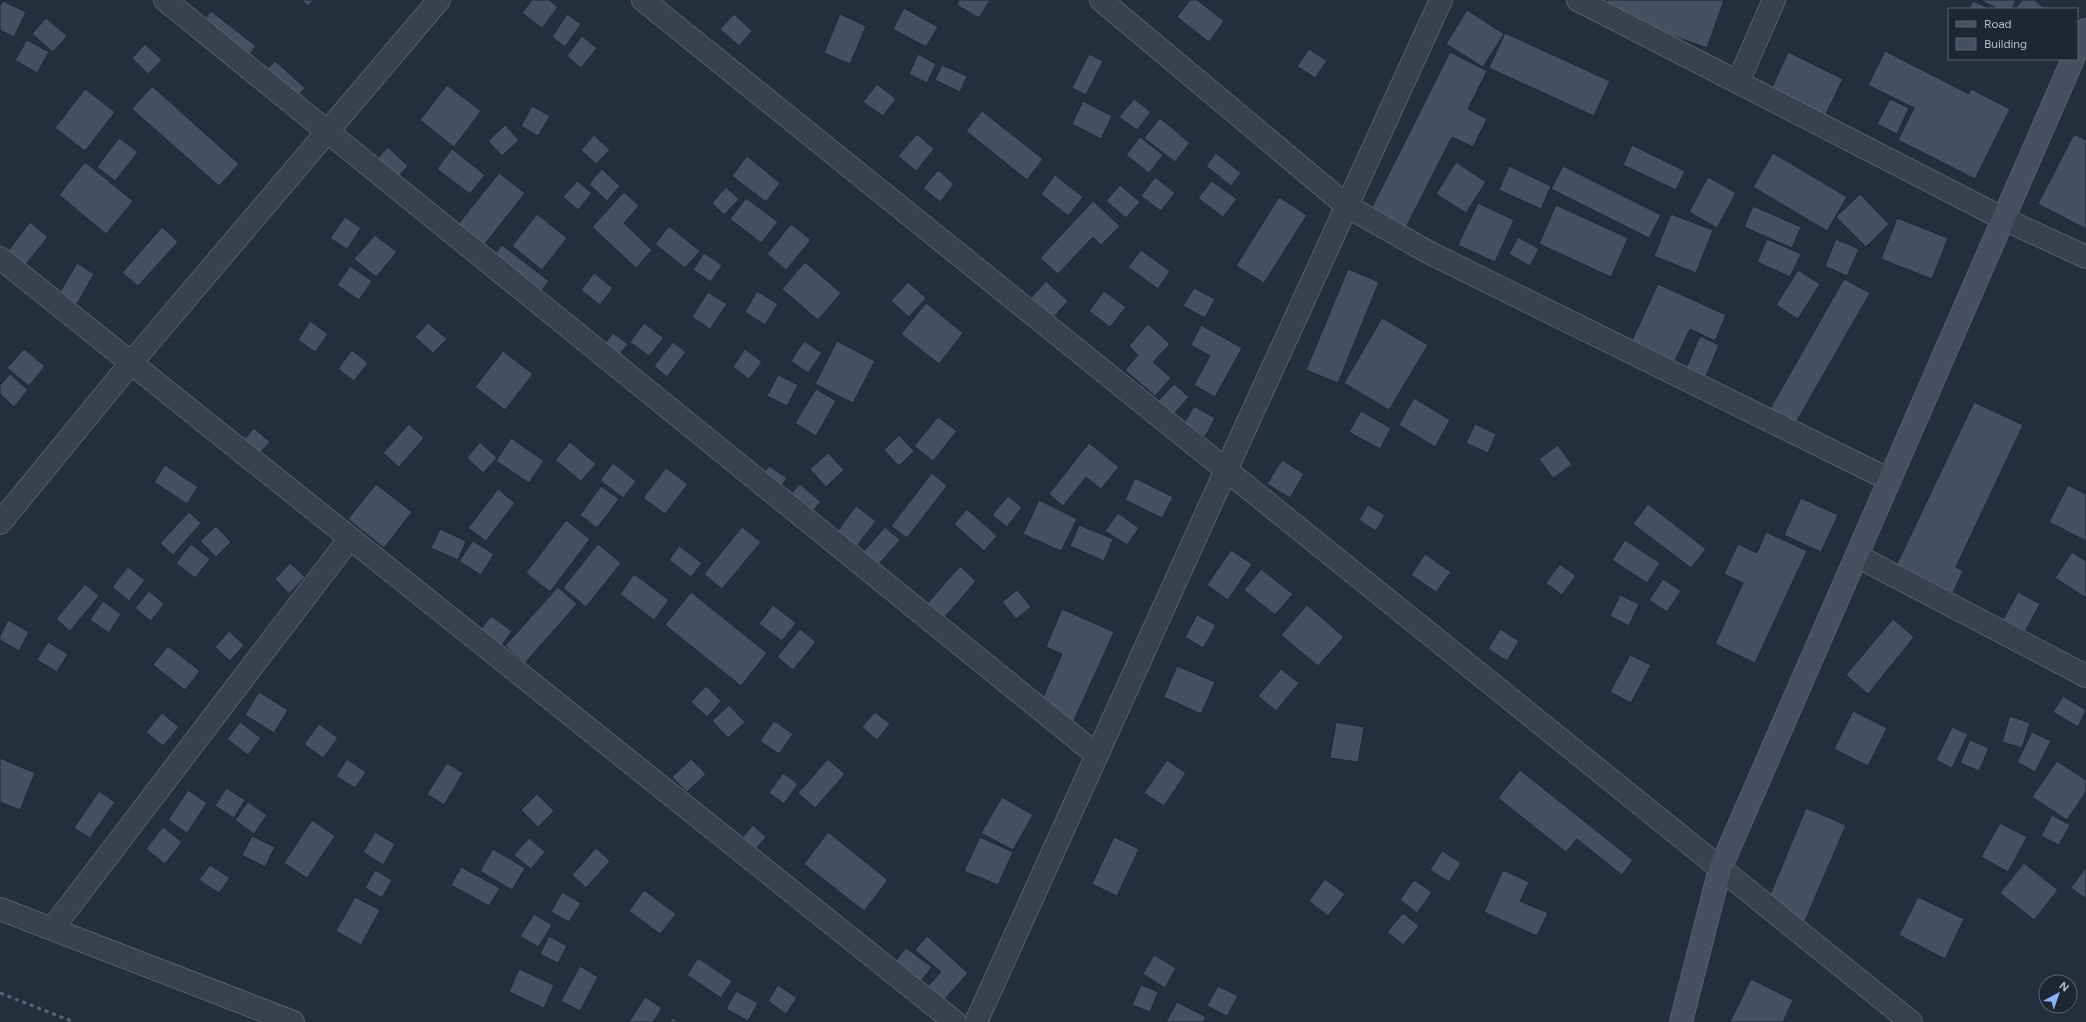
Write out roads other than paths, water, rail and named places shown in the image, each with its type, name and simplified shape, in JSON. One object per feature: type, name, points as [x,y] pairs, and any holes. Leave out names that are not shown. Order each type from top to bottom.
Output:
[{"type":"street","points":[[165,0],[326,133],[1097,756]]},
{"type":"street","points":[[0,523],[130,363],[439,0]]},
{"type":"street","points":[[643,0],[1911,1022]]},
{"type":"street","points":[[1101,0],[1347,206],[1428,252],[1890,480]]},
{"type":"street","points":[[976,1022],[1441,0]]},
{"type":"street","points":[[1578,0],[2004,219],[2086,257]]},
{"type":"street","points":[[1738,82],[1774,0]]},
{"type":"street","points":[[2078,49],[2086,30]]},
{"type":"street","points":[[1681,1022],[1720,869],[2073,60]]},
{"type":"street","points":[[0,258],[955,1022]]},
{"type":"street","points":[[52,929],[350,538]]},
{"type":"street","points":[[1857,556],[2086,676]]},
{"type":"street","points":[[0,909],[294,1022]]},
{"type":"railway","points":[[0,993],[74,1022]]}]
